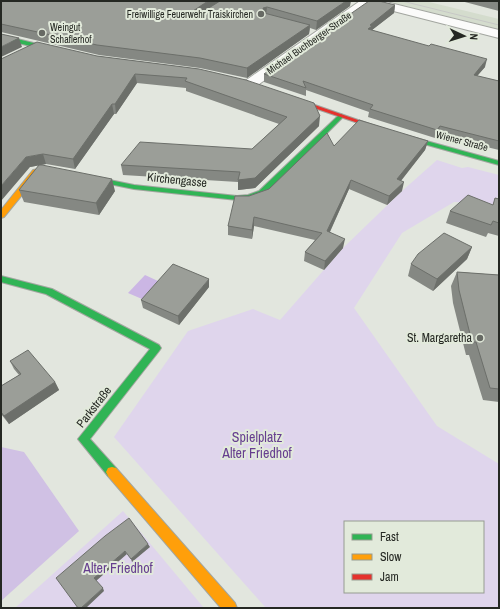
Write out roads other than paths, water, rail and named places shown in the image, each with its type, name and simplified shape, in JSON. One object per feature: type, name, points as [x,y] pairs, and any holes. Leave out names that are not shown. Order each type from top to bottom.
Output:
[{"type":"street","points":[[368,1],[499,34]]},
{"type":"street","name":"Michael Buchberger-Straße","points":[[246,84],[368,1]]},
{"type":"street","points":[[1,37],[71,54]]},
{"type":"street","points":[[22,54],[36,46]]},
{"type":"street","points":[[246,84],[264,89]]},
{"type":"street","name":"Wiener Straße","points":[[278,94],[408,138],[499,163]]},
{"type":"street","name":"Kirchengasse","points":[[75,175],[134,187],[237,198],[249,197],[262,193],[341,116]]},
{"type":"street","points":[[1,215],[36,172],[46,170]]},
{"type":"street","name":"Parkstraße","points":[[1,279],[49,291],[156,348],[84,439],[230,608]]},
{"type":"tram line","points":[[402,1],[499,25]]},
{"type":"place","name":"Freiwillige Feuerwehr Traiskirchen","points":[[261,14]]},
{"type":"place","name":"Weingut Schaflerhof","points":[[42,33]]},
{"type":"place","name":"St. Margaretha","points":[[480,338]]},
{"type":"park label","name":"Spielplatz Alter Friedhof","points":[[257,446]]},
{"type":"park label","name":"Alter Friedhof","points":[[118,568]]}]
